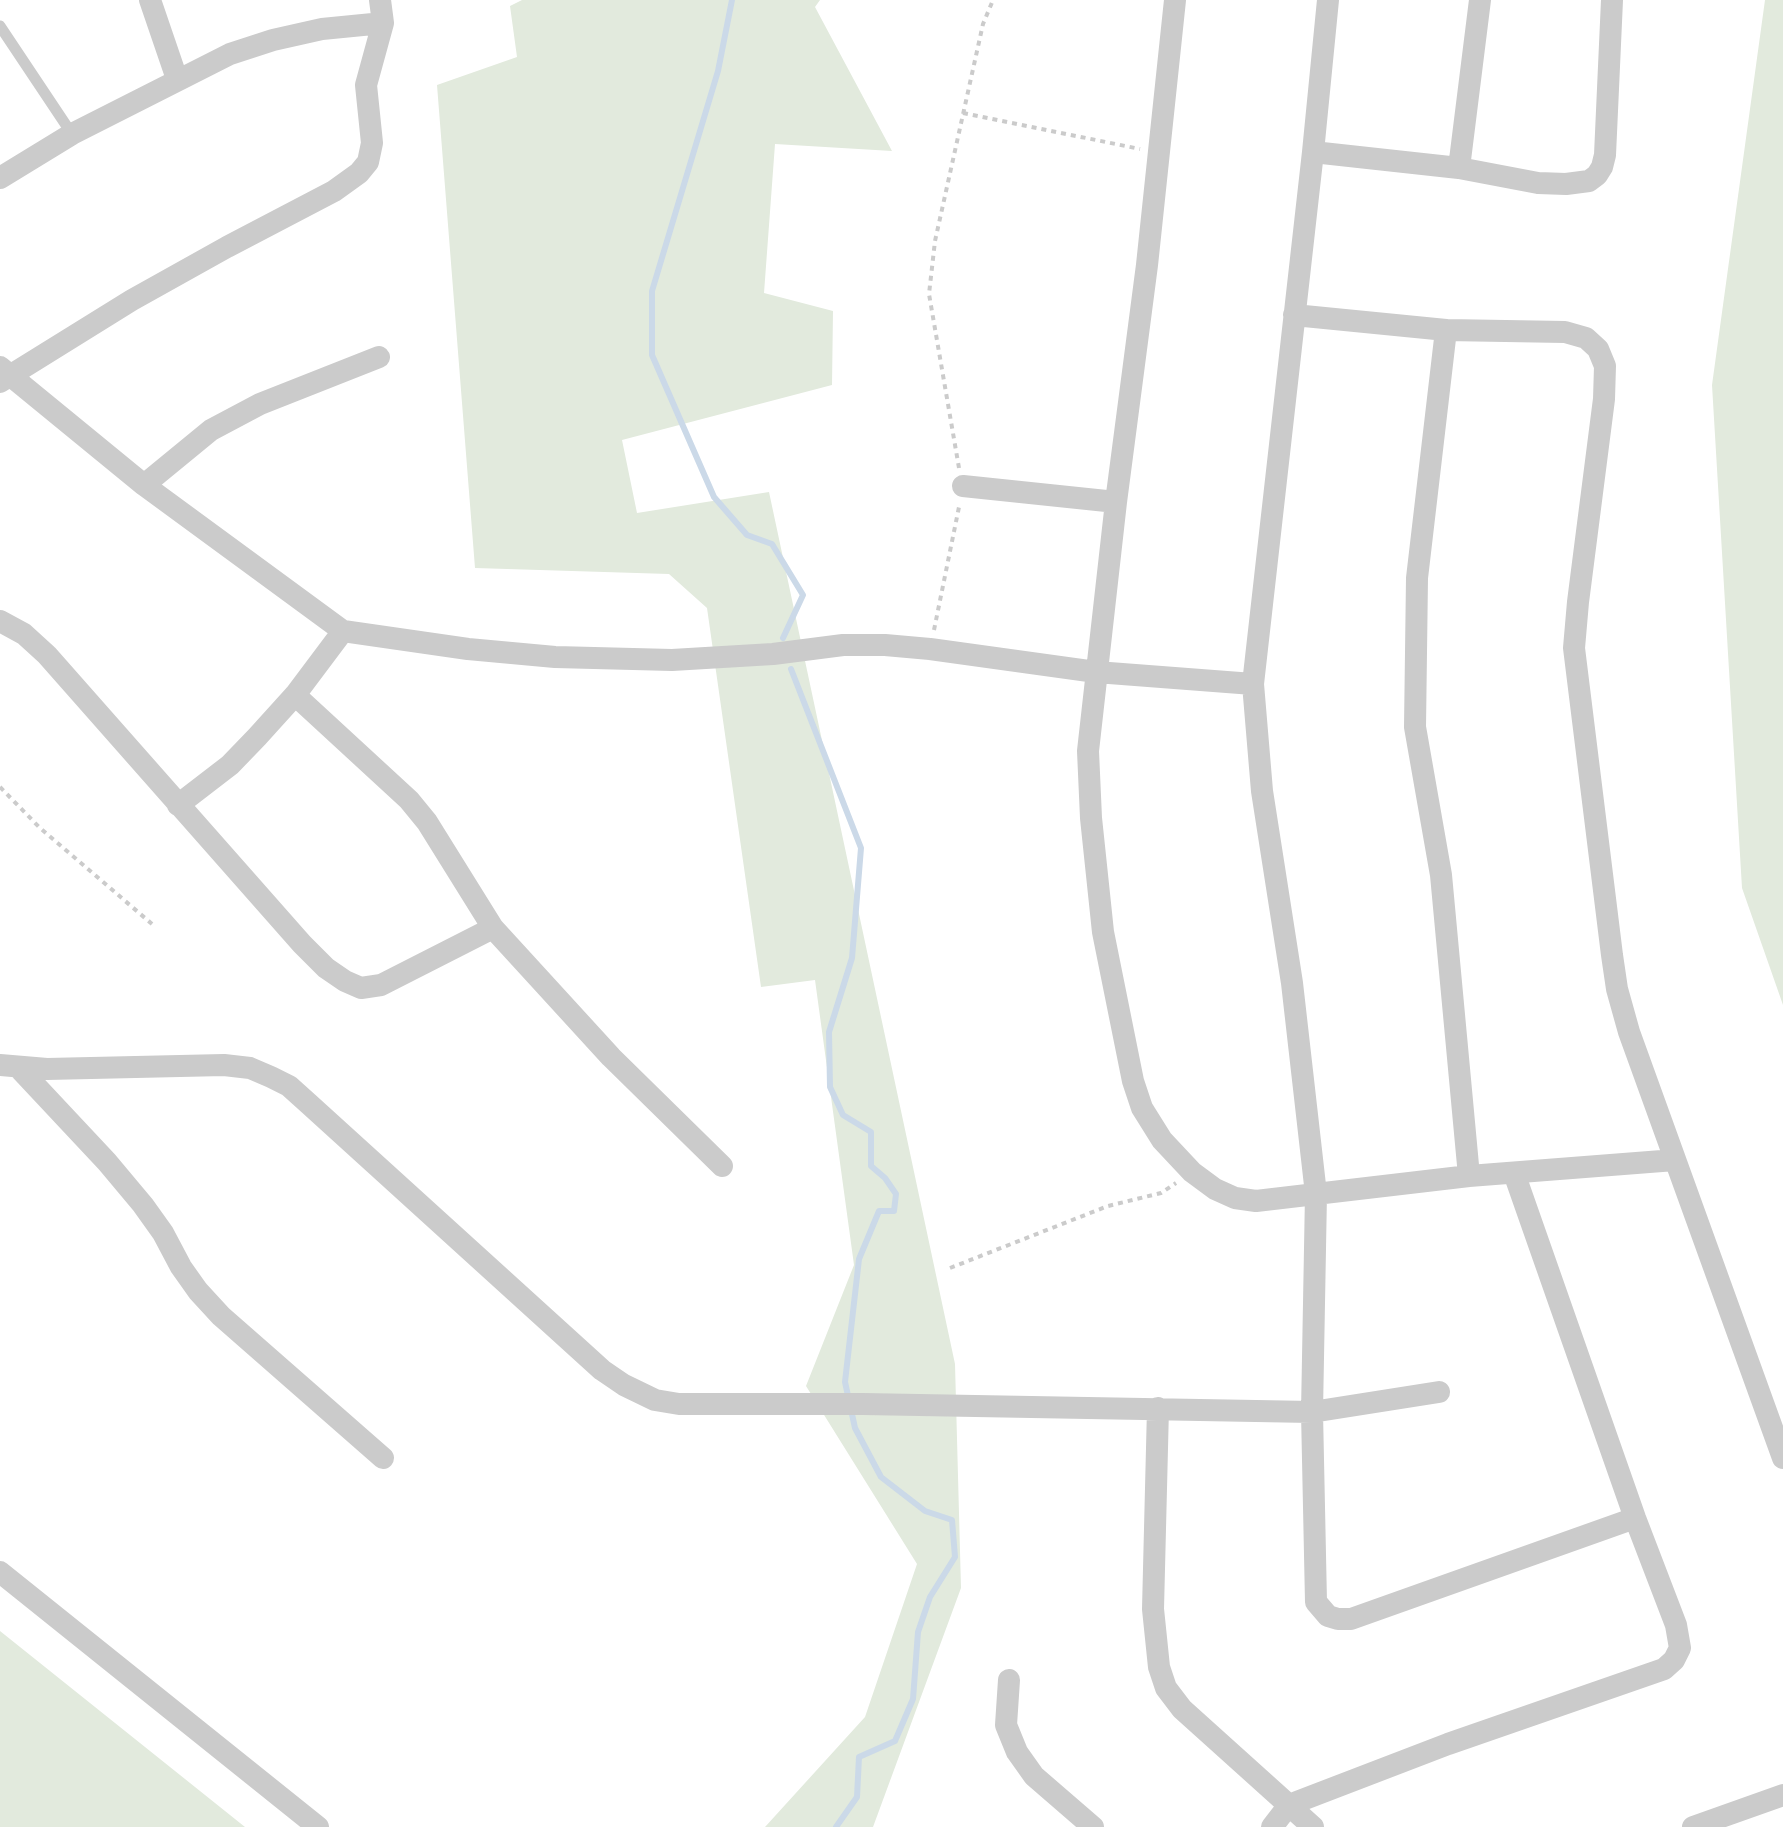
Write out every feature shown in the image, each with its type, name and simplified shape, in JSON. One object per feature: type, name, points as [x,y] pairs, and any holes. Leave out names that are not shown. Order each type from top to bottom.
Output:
[{"type":"street","points":[[150,0],[178,79]]},
{"type":"street","points":[[1175,0],[1088,751],[1103,932],[1142,1108],[1162,1140],[1192,1172],[1215,1189],[1235,1198],[1256,1201],[1469,1176],[1675,1160]]},
{"type":"street","points":[[1328,0],[1253,684],[1262,791],[1292,984],[1316,1194],[1312,1412],[1316,1602],[1328,1616],[1352,1618],[1635,1518]]},
{"type":"street","points":[[1460,168],[1480,0]]},
{"type":"street","points":[[1314,152],[1460,168],[1538,183],[1589,180],[1598,175],[1605,155],[1612,0]]},
{"type":"street","points":[[0,178],[72,134],[230,54],[382,11],[366,84],[372,143],[368,162],[359,173],[334,191],[2,375],[343,631],[468,650],[555,657],[672,660],[884,645],[1096,672],[1253,684]]},
{"type":"street","points":[[1294,315],[1446,330],[1565,332],[1586,338],[1598,349],[1605,366],[1604,400],[1574,648],[1618,989],[1629,1032],[1783,1458]]},
{"type":"street","points":[[1446,330],[1417,578],[1415,726],[1441,875],[1469,1176]]},
{"type":"street","points":[[144,484],[211,430],[260,404],[380,357]]},
{"type":"street","points":[[963,486],[1116,502]]},
{"type":"street","points":[[0,621],[24,634],[47,655],[302,944],[344,981],[361,988],[381,985],[493,928]]},
{"type":"street","points":[[178,805],[230,766],[295,695],[343,631]]},
{"type":"street","points":[[295,695],[410,800],[493,928],[610,1057],[722,1166]]},
{"type":"street","points":[[9,1066],[47,1069],[224,1065],[250,1068],[289,1086],[574,1346],[624,1385],[655,1400],[679,1404],[1312,1412],[1438,1392]]},
{"type":"street","points":[[9,1066],[107,1162],[144,1205],[190,1279],[220,1316],[383,1458]]},
{"type":"street","points":[[1272,1827],[1288,1805],[1664,1669],[1680,1648],[1679,1636],[1514,1173]]},
{"type":"street","points":[[1158,1408],[1154,1609],[1158,1667],[1166,1688],[1182,1709],[1314,1827]]},
{"type":"street","points":[[0,1572],[318,1827]]},
{"type":"street","points":[[1009,1680],[1006,1725],[1017,1752],[1034,1776],[1093,1827]]},
{"type":"street","points":[[1692,1827],[1783,1795]]},
{"type":"lane","points":[[0,26],[72,134]]},
{"type":"path","points":[[930,649],[963,486],[929,294],[936,242],[983,24],[993,0]]},
{"type":"path","points":[[964,113],[1160,152]]},
{"type":"path","points":[[0,788],[40,828],[152,924]]},
{"type":"path","points":[[950,1268],[1108,1206],[1161,1193],[1192,1172]]},
{"type":"shaded area","points":[[522,0],[820,0],[815,7],[892,151],[775,144],[764,293],[833,311],[832,385],[622,440],[637,513],[769,492],[955,1364],[961,1588],[873,1827],[765,1827],[865,1717],[917,1564],[806,1386],[854,1265],[815,980],[761,987],[707,608],[669,574],[475,568],[437,85],[517,57],[510,6]]},
{"type":"shaded area","points":[[1765,0],[1783,0],[1783,1005],[1742,888],[1712,385]]},
{"type":"shaded area","points":[[0,1631],[245,1827],[0,1827]]},
{"type":"waterway","points":[[732,0],[718,71],[652,291],[652,355],[714,497],[747,535],[772,544],[803,595],[783,638]]},
{"type":"waterway","points":[[791,669],[861,848],[852,958],[829,1032],[830,1087],[843,1115],[871,1132],[871,1166],[896,1194],[894,1211],[879,1211],[859,1259],[845,1382],[855,1428],[881,1477],[925,1511],[952,1520],[955,1557],[930,1597],[918,1632],[913,1699],[895,1741],[859,1757],[857,1797],[836,1827]]}]
